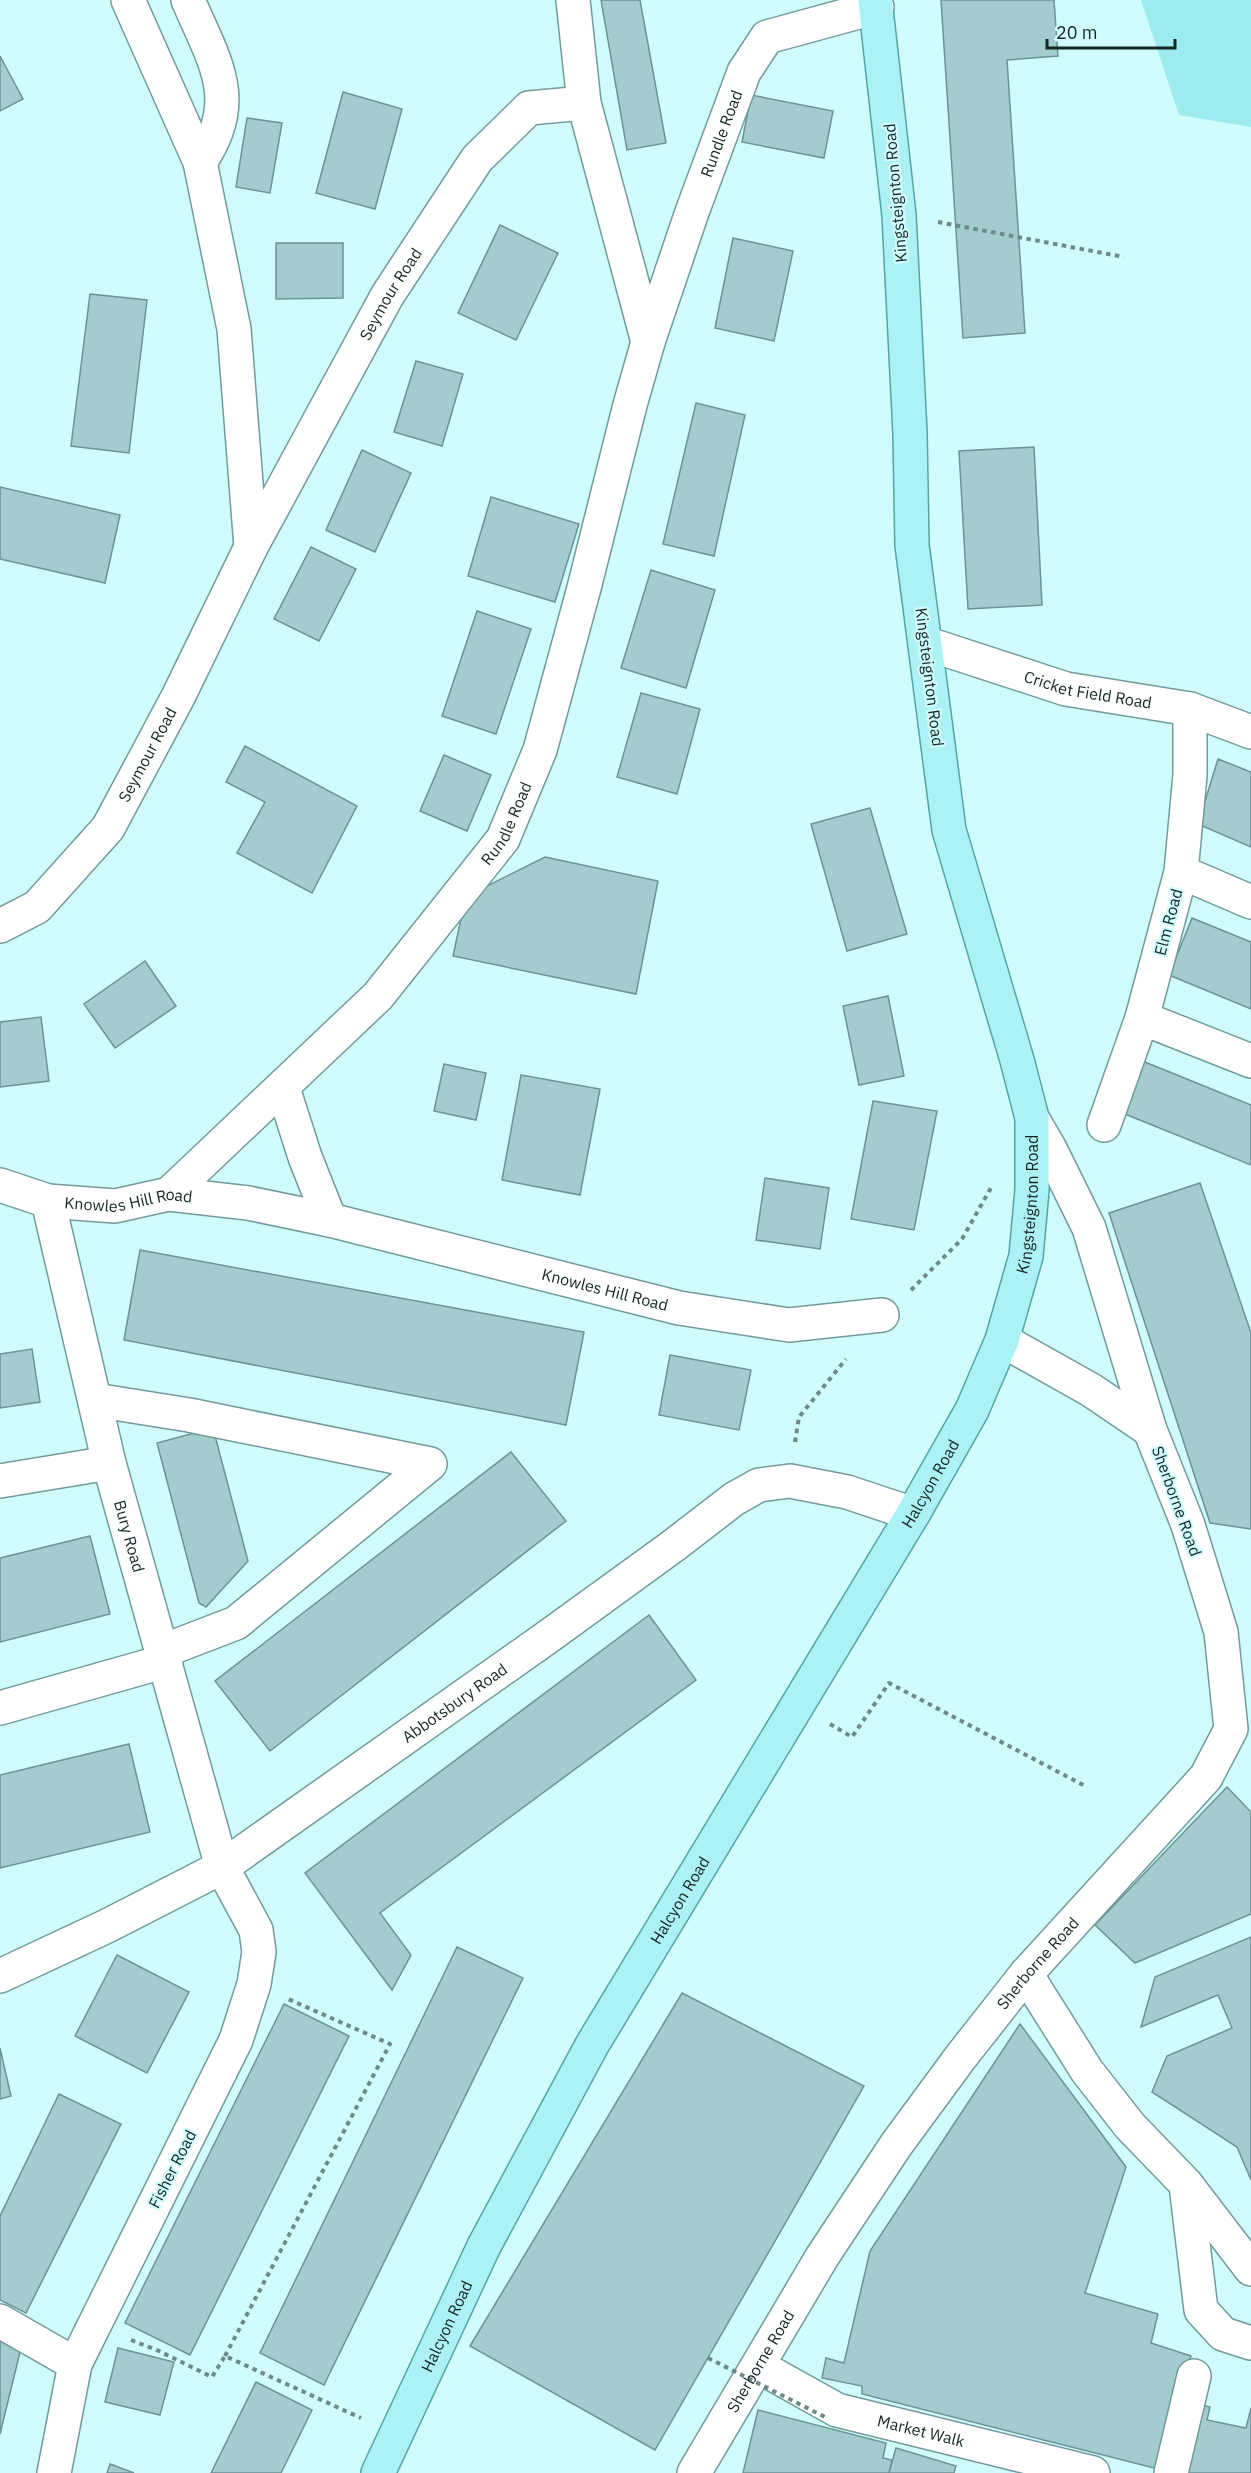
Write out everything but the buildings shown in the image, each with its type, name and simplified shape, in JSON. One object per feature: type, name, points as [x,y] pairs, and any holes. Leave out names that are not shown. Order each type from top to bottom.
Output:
[{"type":"main road","name":"Kingsteignton Road","points":[[876,3],[899,215],[910,433],[912,545],[949,830],[1032,1118],[1032,1190],[1026,1256],[1002,1340]]},
{"type":"main road","name":"Halcyon Road","points":[[378,2473],[484,2246],[592,2045],[913,1514],[972,1410],[1002,1340]]},
{"type":"street","points":[[128,0],[200,162],[234,329],[251,547]]},
{"type":"street","points":[[188,0],[216,65],[223,97],[221,120],[214,142],[200,162]]},
{"type":"street","points":[[573,0],[584,102],[648,342]]},
{"type":"street","name":"Rundle Road","points":[[170,1194],[378,996],[503,839],[540,750],[648,342],[692,212],[744,72],[767,37],[876,3]]},
{"type":"street","name":"Seymour Road","points":[[0,926],[37,907],[108,828],[178,697],[251,547],[387,296],[477,159],[529,108],[584,102]]},
{"type":"street","name":"Cricket Field Road","points":[[925,643],[1066,689],[1190,709],[1251,732]]},
{"type":"street","name":"Elm Road","points":[[1104,1125],[1142,1018],[1181,872],[1190,775],[1190,709]]},
{"type":"street","points":[[1181,872],[1251,902]]},
{"type":"street","points":[[1142,1018],[1251,1061]]},
{"type":"street","points":[[283,1088],[305,1157],[330,1220]]},
{"type":"street","name":"Sherborne Road","points":[[694,2473],[822,2257],[896,2145],[960,2058],[1026,1974],[1241,1736],[1221,1632],[1188,1526],[1150,1430],[1089,1228],[1032,1118]]},
{"type":"street","name":"Knowles Hill Road","points":[[0,1185],[48,1201],[115,1206],[170,1194],[248,1203],[330,1220],[680,1308],[789,1325],[882,1315]]},
{"type":"street","name":"Bury Road","points":[[48,1201],[109,1463],[222,1867]]},
{"type":"street","name":"Sherborne Road","points":[[1002,1340],[1091,1390],[1150,1430]]},
{"type":"street","points":[[0,1708],[164,1656],[236,1623],[430,1464],[189,1415],[94,1400]]},
{"type":"street","points":[[0,1481],[109,1463]]},
{"type":"street","name":"Abbotsbury Road","points":[[0,1976],[107,1926],[222,1867],[558,1629],[734,1499],[759,1485],[790,1481],[847,1492],[913,1514]]},
{"type":"street","name":"Fisher Road","points":[[54,2473],[75,2364],[236,2040],[254,1984],[259,1952],[256,1930],[222,1867]]},
{"type":"street","points":[[1026,1974],[1088,2072],[1130,2126],[1186,2184],[1251,2269]]},
{"type":"street","points":[[1186,2184],[1201,2310],[1223,2334],[1251,2343]]},
{"type":"street","points":[[0,2320],[75,2364]]},
{"type":"street","name":"Market Walk","points":[[758,2366],[837,2410],[1094,2473]]},
{"type":"street","points":[[1171,2473],[1194,2376]]},
{"type":"path","points":[[899,215],[1124,257]]},
{"type":"path","points":[[790,1481],[799,1417],[882,1315],[915,1287],[962,1239],[990,1189],[1003,1173],[1032,1154]]},
{"type":"path","points":[[796,1705],[852,1737],[888,1683],[1087,1787]]},
{"type":"path","points":[[91,2330],[117,2335],[159,2351],[212,2377],[390,2044],[254,1984]]},
{"type":"path","points":[[225,2356],[367,2421]]},
{"type":"path","points":[[708,2358],[825,2417]]},
{"type":"shaded area","points":[[1141,0],[1251,0],[1251,127],[1179,115]]}]
